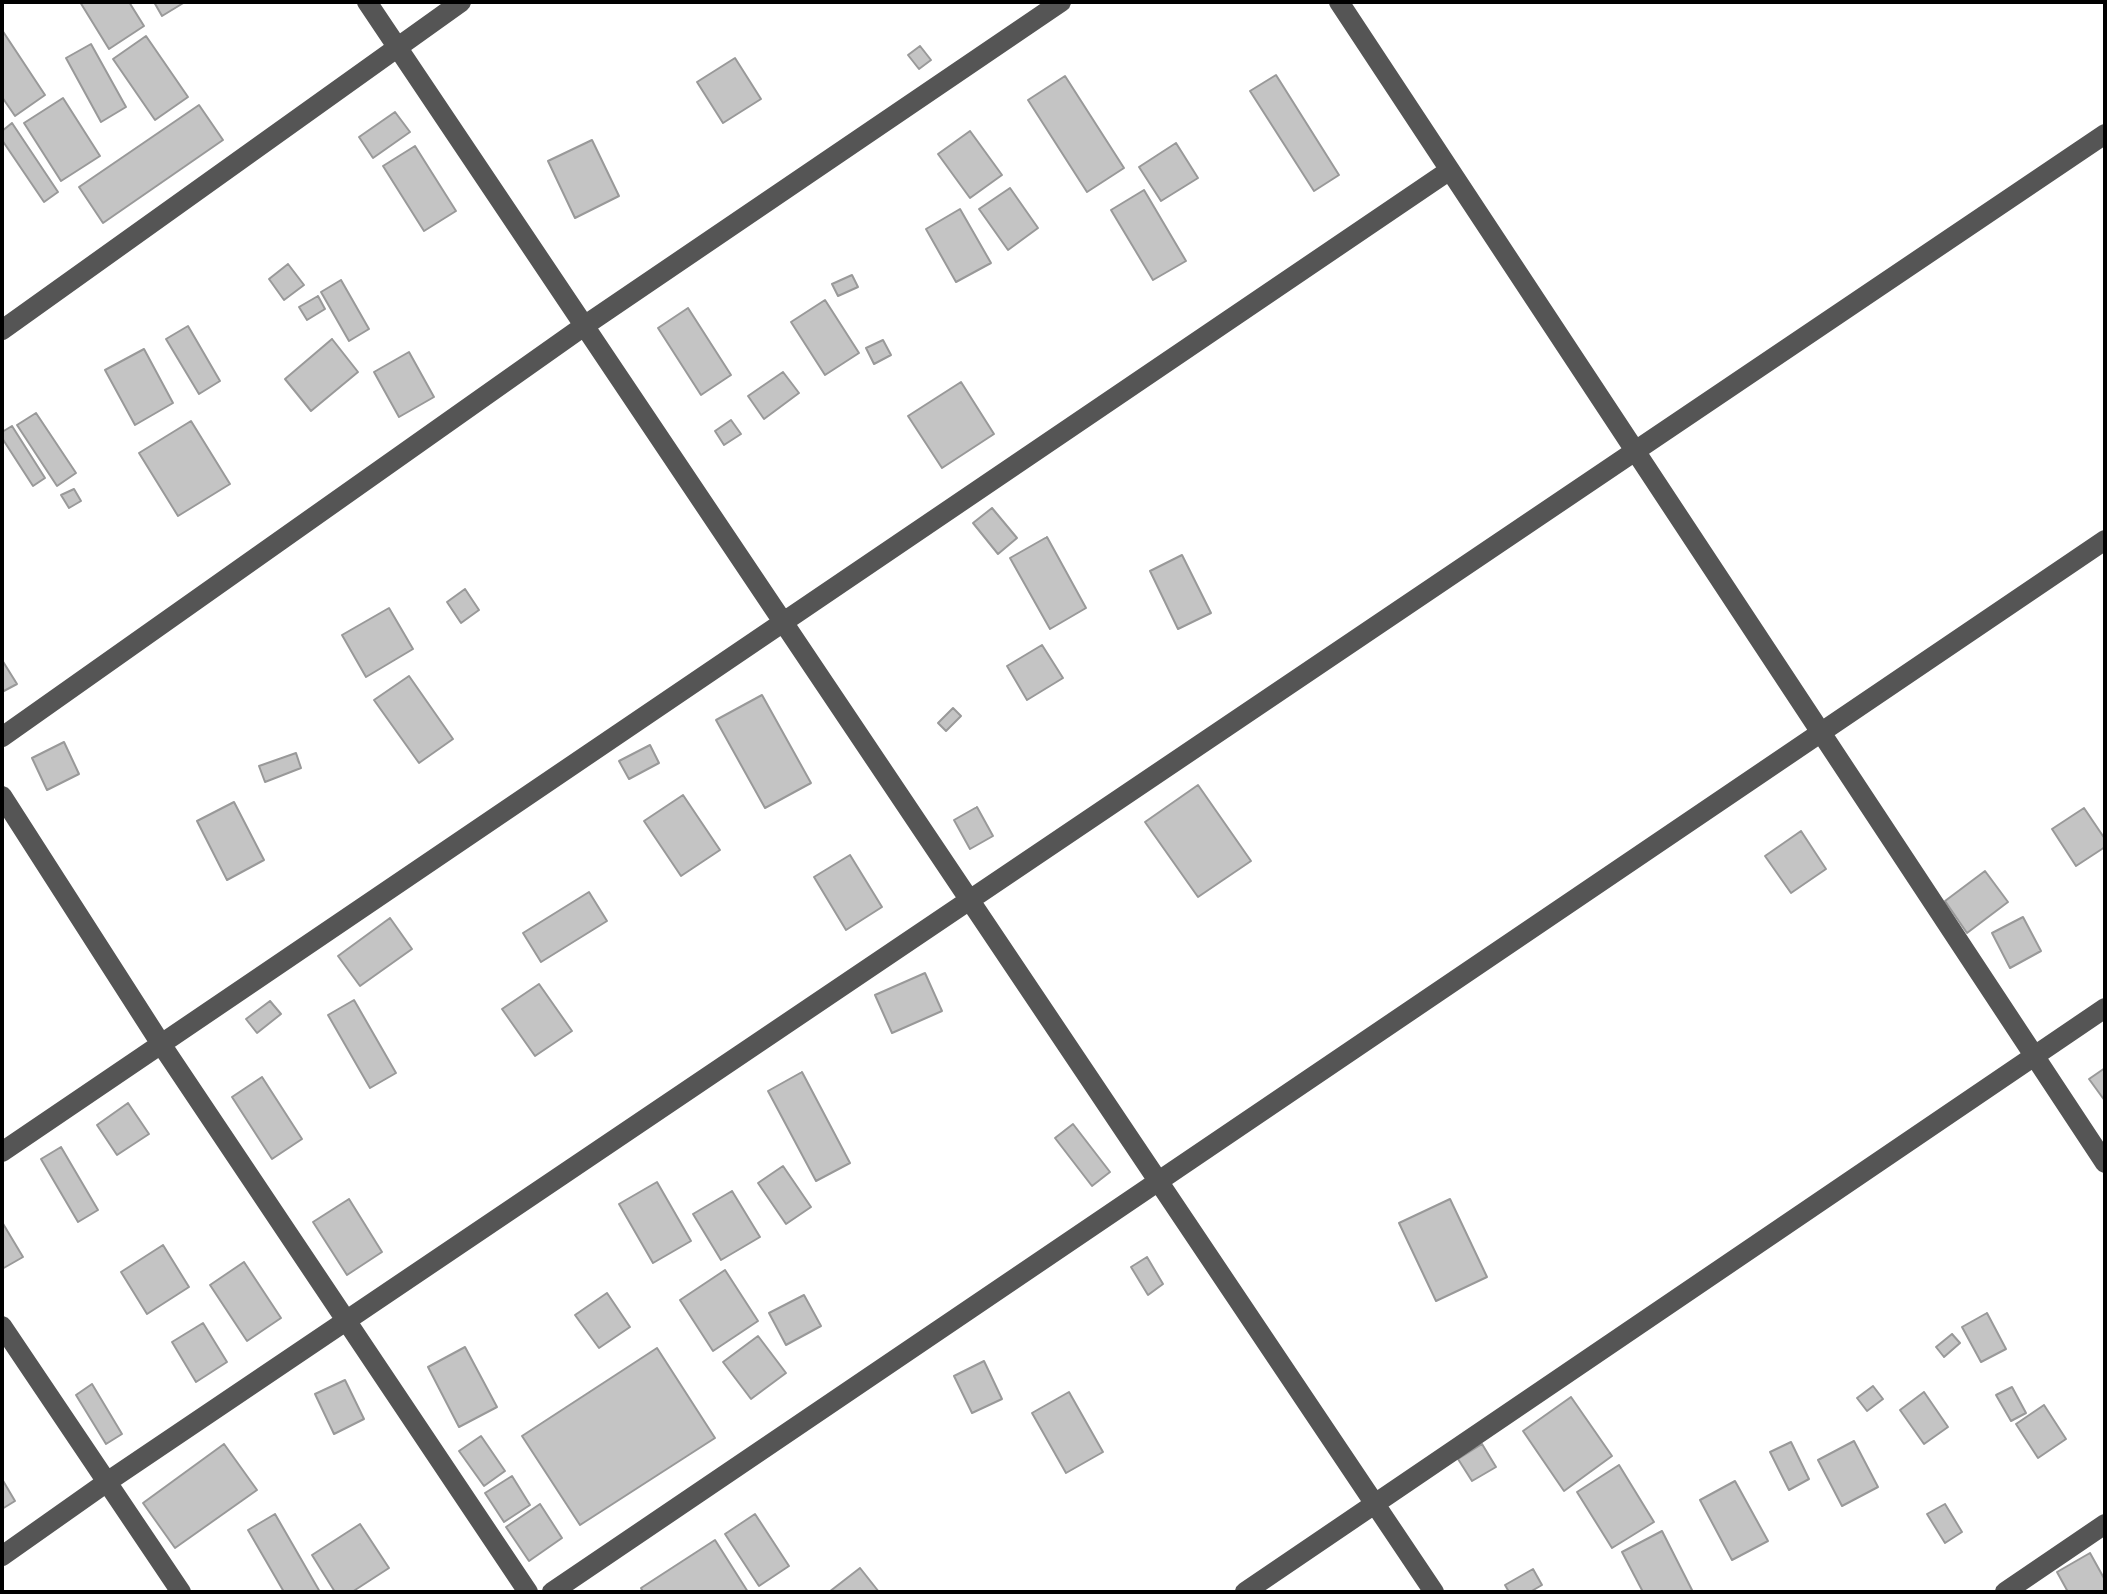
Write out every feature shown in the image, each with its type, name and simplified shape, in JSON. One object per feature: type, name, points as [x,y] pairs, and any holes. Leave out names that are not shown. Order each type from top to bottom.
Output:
[{"type":"street","points":[[367,2],[1434,1592]]},
{"type":"street","points":[[2,330],[461,2]]},
{"type":"street","points":[[2,737],[584,326],[1061,2]]},
{"type":"street","points":[[1339,2],[2105,1163]]},
{"type":"street","points":[[2,1556],[107,1482],[2105,134]]},
{"type":"street","points":[[2,1152],[1450,170]]},
{"type":"street","points":[[552,1592],[2105,540]]},
{"type":"street","points":[[2,796],[161,1044],[528,1592]]},
{"type":"street","points":[[1245,1592],[2105,1008]]},
{"type":"street","points":[[2,1326],[181,1592]]},
{"type":"street","points":[[2005,1592],[2105,1524]]},
{"type":"building","points":[[80,2],[129,2],[144,26],[109,49]]},
{"type":"building","points":[[154,2],[185,2],[162,16]]},
{"type":"building","points":[[2,30],[45,95],[15,116],[2,97]]},
{"type":"building","points":[[146,36],[188,97],[155,120],[113,59]]},
{"type":"building","points":[[91,44],[126,107],[101,122],[66,58]]},
{"type":"building","points":[[920,46],[931,60],[919,69],[908,55]]},
{"type":"building","points":[[735,58],[761,99],[723,123],[697,82]]},
{"type":"building","points":[[1276,75],[1339,175],[1314,191],[1250,91]]},
{"type":"building","points":[[1065,76],[1124,168],[1087,192],[1028,100]]},
{"type":"building","points":[[63,98],[100,156],[61,181],[24,123]]},
{"type":"building","points":[[199,105],[223,140],[103,223],[79,187]]},
{"type":"building","points":[[395,112],[410,132],[373,158],[359,137]]},
{"type":"building","points":[[12,123],[58,192],[44,202],[2,140],[2,131]]},
{"type":"building","points":[[970,131],[1002,175],[970,198],[938,154]]},
{"type":"building","points":[[592,140],[619,196],[575,218],[548,161]]},
{"type":"building","points":[[1176,143],[1198,178],[1161,201],[1139,167]]},
{"type":"building","points":[[415,146],[456,211],[424,231],[383,166]]},
{"type":"building","points":[[1010,188],[1038,228],[1008,250],[979,209]]},
{"type":"building","points":[[1144,190],[1186,261],[1153,280],[1111,210]]},
{"type":"building","points":[[960,209],[991,263],[956,282],[926,229]]},
{"type":"building","points":[[288,264],[304,285],[284,300],[269,279]]},
{"type":"building","points":[[852,275],[858,287],[838,296],[832,284]]},
{"type":"building","points":[[341,280],[369,329],[349,341],[321,292]]},
{"type":"building","points":[[318,296],[325,309],[307,320],[299,307]]},
{"type":"building","points":[[825,300],[859,353],[825,375],[791,322]]},
{"type":"building","points":[[688,308],[731,375],[701,395],[658,328]]},
{"type":"building","points":[[188,326],[220,381],[199,394],[166,339]]},
{"type":"building","points":[[332,339],[358,372],[311,411],[285,379]]},
{"type":"building","points":[[883,340],[891,355],[874,364],[866,348]]},
{"type":"building","points":[[144,349],[173,403],[135,425],[105,370]]},
{"type":"building","points":[[409,352],[434,397],[399,417],[374,372]]},
{"type":"building","points":[[783,372],[799,393],[764,419],[748,396]]},
{"type":"building","points":[[961,382],[994,434],[942,468],[908,416]]},
{"type":"building","points":[[36,413],[76,473],[57,486],[17,425]]},
{"type":"building","points":[[731,420],[741,434],[724,445],[715,431]]},
{"type":"building","points":[[191,421],[230,484],[178,516],[139,453]]},
{"type":"building","points":[[12,426],[45,478],[33,486],[2,438],[2,432]]},
{"type":"building","points":[[74,489],[81,501],[69,508],[61,495]]},
{"type":"building","points":[[992,508],[1017,538],[998,554],[973,523]]},
{"type":"building","points":[[1047,537],[1086,608],[1050,629],[1010,558]]},
{"type":"building","points":[[1182,555],[1211,613],[1178,629],[1150,571]]},
{"type":"building","points":[[465,589],[479,610],[461,623],[447,602]]},
{"type":"building","points":[[389,608],[413,649],[366,677],[342,635]]},
{"type":"building","points":[[1042,645],[1063,678],[1027,700],[1007,666]]},
{"type":"building","points":[[2,660],[17,684],[2,692]]},
{"type":"building","points":[[409,676],[453,739],[419,763],[374,700]]},
{"type":"building","points":[[762,695],[811,783],[765,808],[716,720]]},
{"type":"building","points":[[953,708],[961,716],[946,731],[938,723]]},
{"type":"building","points":[[64,742],[79,774],[47,790],[32,758]]},
{"type":"building","points":[[650,745],[659,763],[629,779],[619,761]]},
{"type":"building","points":[[296,753],[301,768],[265,782],[259,766]]},
{"type":"building","points":[[1198,785],[1251,861],[1198,897],[1145,822]]},
{"type":"building","points":[[683,795],[720,850],[681,876],[644,821]]},
{"type":"building","points":[[234,802],[264,860],[227,880],[197,821]]},
{"type":"building","points":[[977,807],[993,836],[970,849],[954,820]]},
{"type":"building","points":[[2084,808],[2105,839],[2105,847],[2076,866],[2052,829]]},
{"type":"building","points":[[1801,831],[1826,869],[1791,893],[1765,856]]},
{"type":"building","points":[[850,855],[882,907],[846,930],[814,877]]},
{"type":"building","points":[[1985,871],[2008,902],[1967,933],[1945,901]]},
{"type":"building","points":[[589,892],[607,921],[541,962],[523,933]]},
{"type":"building","points":[[2023,917],[2041,951],[2010,968],[1992,933]]},
{"type":"building","points":[[390,918],[412,949],[360,986],[338,956]]},
{"type":"building","points":[[925,973],[942,1011],[892,1033],[875,995]]},
{"type":"building","points":[[539,984],[572,1031],[535,1056],[502,1009]]},
{"type":"building","points":[[354,1000],[396,1073],[370,1088],[328,1015]]},
{"type":"building","points":[[270,1001],[281,1014],[257,1033],[246,1019]]},
{"type":"building","points":[[2105,1068],[2105,1101],[2089,1079]]},
{"type":"building","points":[[802,1072],[850,1163],[816,1181],[768,1091]]},
{"type":"building","points":[[262,1077],[302,1139],[272,1159],[232,1097]]},
{"type":"building","points":[[128,1103],[149,1134],[117,1155],[97,1125]]},
{"type":"building","points":[[1073,1124],[1110,1172],[1092,1186],[1055,1138]]},
{"type":"building","points":[[61,1147],[98,1210],[78,1222],[41,1159]]},
{"type":"building","points":[[783,1166],[811,1207],[786,1224],[758,1183]]},
{"type":"building","points":[[657,1182],[691,1241],[653,1263],[619,1204]]},
{"type":"building","points":[[732,1191],[760,1237],[721,1260],[693,1214]]},
{"type":"building","points":[[349,1199],[382,1252],[347,1275],[313,1222]]},
{"type":"building","points":[[1450,1199],[1487,1277],[1436,1301],[1399,1223]]},
{"type":"building","points":[[2,1222],[23,1257],[2,1269]]},
{"type":"building","points":[[163,1245],[189,1287],[147,1314],[121,1272]]},
{"type":"building","points":[[1147,1257],[1163,1284],[1148,1295],[1131,1267]]},
{"type":"building","points":[[244,1262],[281,1318],[247,1341],[210,1285]]},
{"type":"building","points":[[725,1270],[758,1321],[713,1351],[680,1300]]},
{"type":"building","points":[[607,1293],[630,1327],[599,1348],[575,1315]]},
{"type":"building","points":[[804,1295],[821,1326],[786,1345],[769,1313]]},
{"type":"building","points":[[1987,1313],[2006,1349],[1981,1362],[1962,1327]]},
{"type":"building","points":[[203,1323],[227,1362],[196,1382],[172,1342]]},
{"type":"building","points":[[1952,1334],[1960,1343],[1944,1357],[1936,1347]]},
{"type":"building","points":[[758,1336],[786,1373],[751,1399],[723,1362]]},
{"type":"building","points":[[465,1347],[497,1407],[459,1427],[428,1367]]},
{"type":"building","points":[[657,1348],[715,1438],[580,1525],[522,1436]]},
{"type":"building","points":[[984,1361],[1002,1399],[972,1413],[954,1376]]},
{"type":"building","points":[[345,1380],[364,1419],[334,1434],[315,1394]]},
{"type":"building","points":[[92,1384],[122,1434],[106,1444],[76,1395]]},
{"type":"building","points":[[1873,1386],[1883,1399],[1867,1411],[1857,1398]]},
{"type":"building","points":[[2012,1387],[2026,1413],[2011,1421],[1996,1395]]},
{"type":"building","points":[[1069,1392],[1103,1452],[1066,1473],[1032,1413]]},
{"type":"building","points":[[1924,1392],[1948,1427],[1924,1444],[1900,1410]]},
{"type":"building","points":[[1571,1397],[1612,1456],[1564,1491],[1523,1431]]},
{"type":"building","points":[[2044,1405],[2066,1439],[2038,1458],[2016,1424]]},
{"type":"building","points":[[481,1436],[505,1471],[484,1486],[459,1451]]},
{"type":"building","points":[[1854,1441],[1878,1487],[1842,1506],[1818,1460]]},
{"type":"building","points":[[1791,1442],[1809,1479],[1789,1490],[1770,1452]]},
{"type":"building","points":[[224,1444],[257,1490],[175,1548],[143,1503]]},
{"type":"building","points":[[1482,1444],[1496,1467],[1472,1481],[1458,1459]]},
{"type":"building","points":[[1619,1465],[1654,1522],[1612,1548],[1577,1492]]},
{"type":"building","points":[[512,1476],[530,1505],[504,1522],[485,1493]]},
{"type":"building","points":[[2,1479],[15,1501],[2,1509]]},
{"type":"building","points":[[1735,1481],[1768,1541],[1732,1560],[1700,1500]]},
{"type":"building","points":[[540,1504],[562,1538],[529,1561],[506,1527]]},
{"type":"building","points":[[1945,1504],[1962,1532],[1945,1543],[1927,1514]]},
{"type":"building","points":[[275,1514],[320,1592],[284,1592],[248,1530]]},
{"type":"building","points":[[755,1514],[789,1566],[759,1586],[725,1534]]},
{"type":"building","points":[[360,1524],[389,1568],[352,1592],[335,1592],[312,1555]]},
{"type":"building","points":[[1662,1531],[1692,1590],[1689,1592],[1643,1592],[1622,1552]]},
{"type":"building","points":[[715,1540],[748,1592],[643,1592],[641,1588]]},
{"type":"building","points":[[2090,1553],[2105,1580],[2105,1592],[2068,1592],[2057,1572]]},
{"type":"building","points":[[860,1568],[879,1592],[829,1592]]},
{"type":"building","points":[[1533,1569],[1542,1585],[1530,1592],[1509,1592],[1505,1585]]}]
